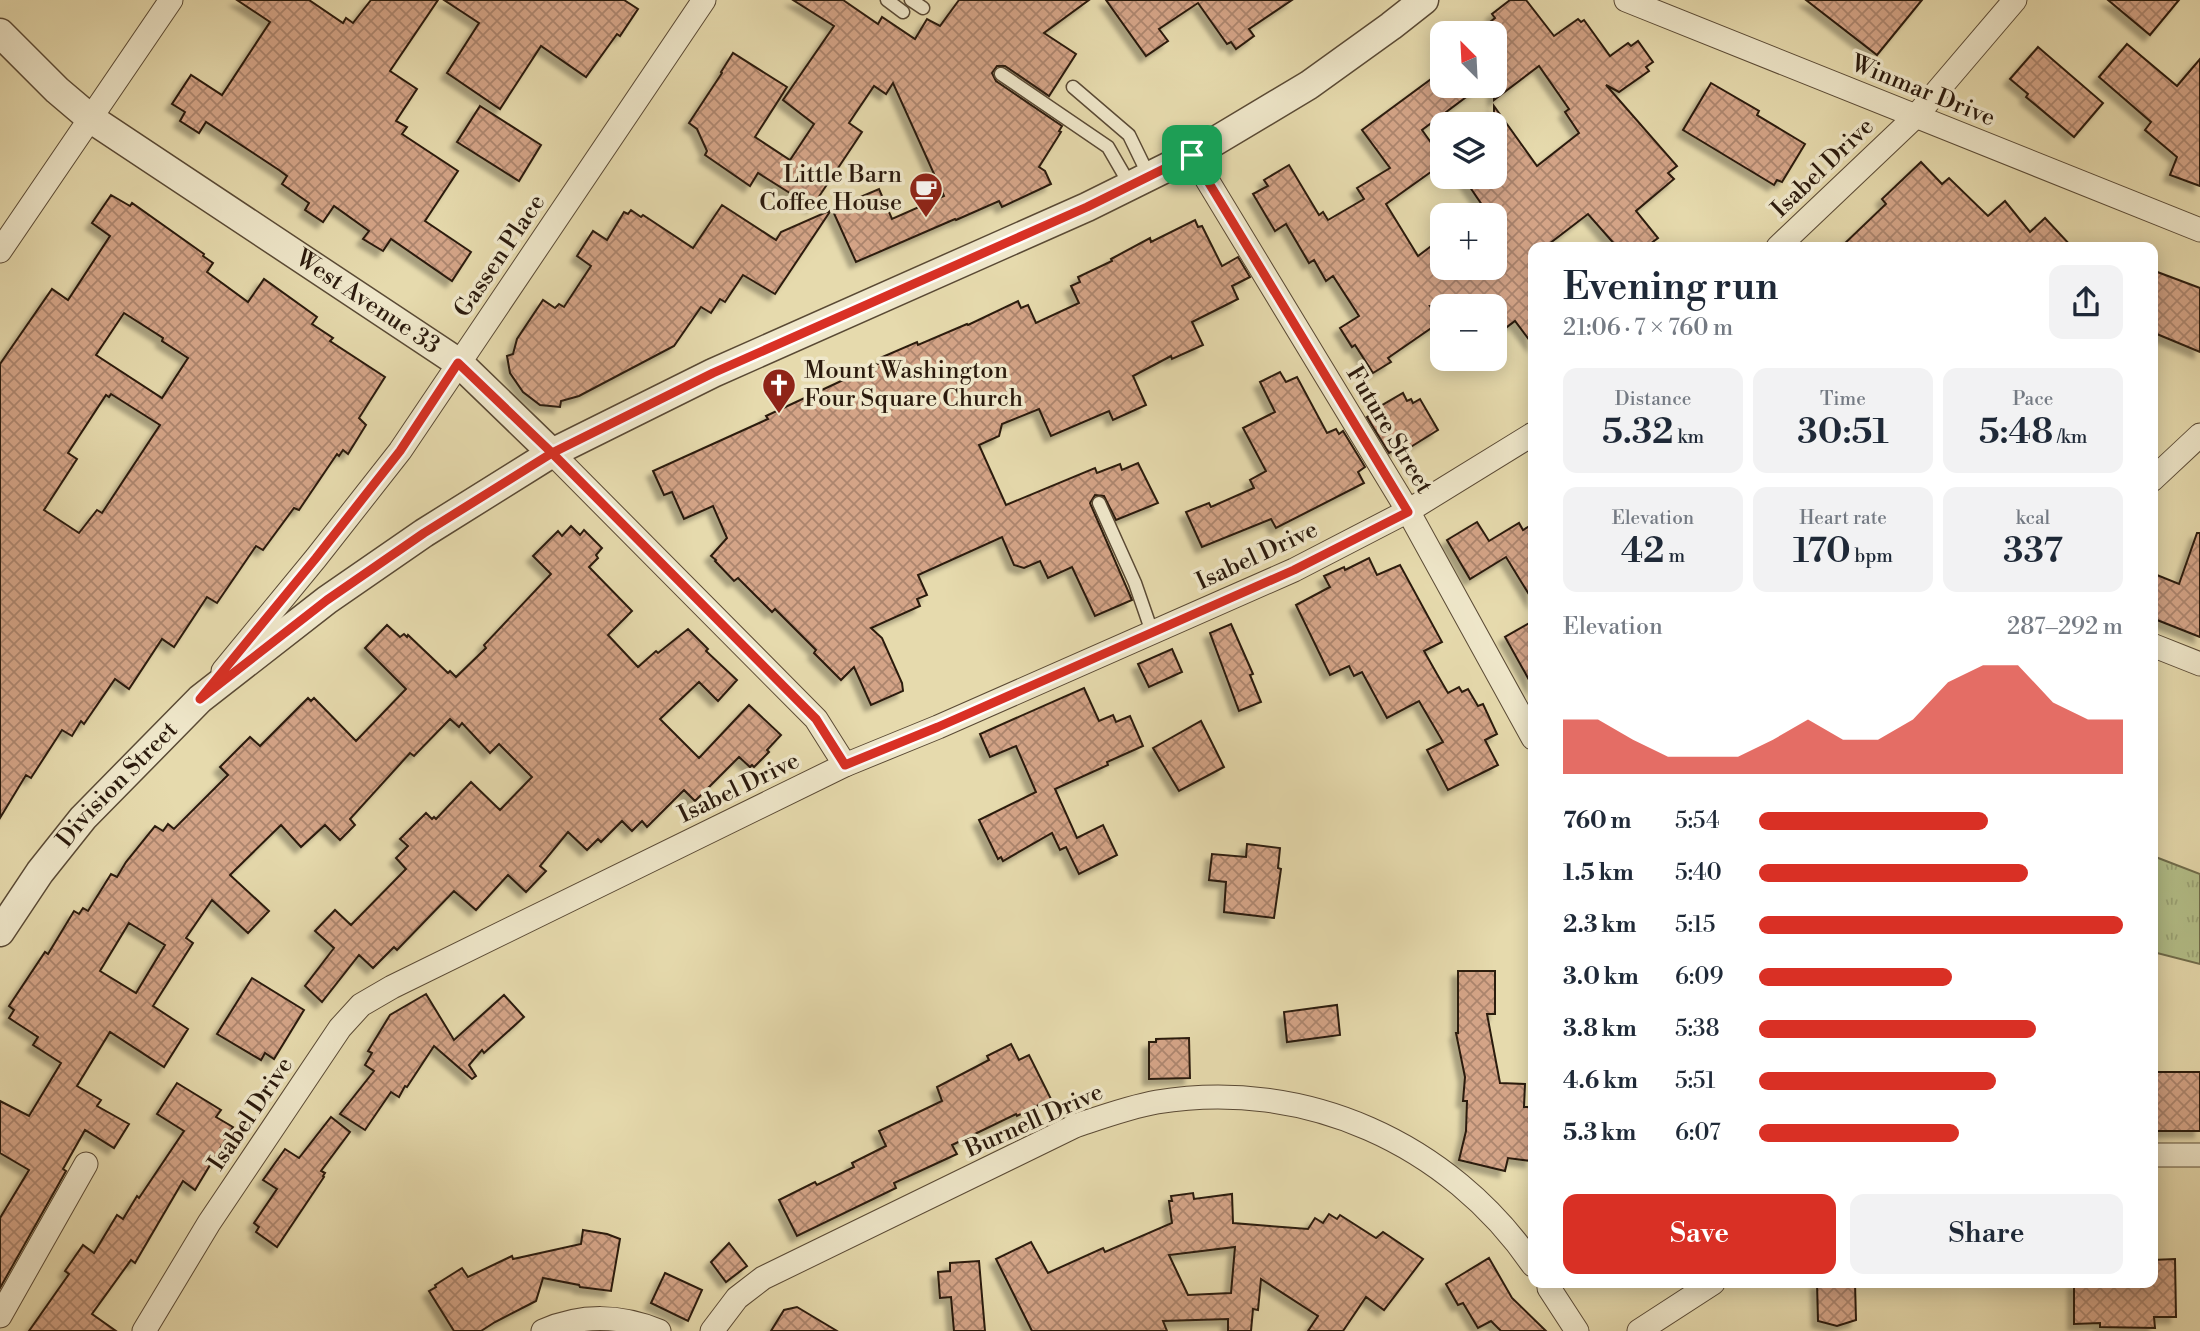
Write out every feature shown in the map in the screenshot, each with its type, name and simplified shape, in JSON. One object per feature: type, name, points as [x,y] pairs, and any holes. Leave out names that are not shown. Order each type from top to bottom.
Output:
[{"type":"street","points":[[0,251],[172,0]]},
{"type":"street","name":"Gassen Place","points":[[200,699],[400,451],[705,0]]},
{"type":"street","name":"Division Street","points":[[0,932],[40,872],[83,818],[200,699],[327,600],[424,533],[552,453],[713,373],[1075,213],[1192,155],[1309,85],[1424,0]]},
{"type":"street","name":"Winmar Drive","points":[[1626,0],[2200,230]]},
{"type":"street","name":"Isabel Drive","points":[[1783,242],[1916,116],[2015,0]]},
{"type":"street","name":"West Avenue 33","points":[[0,33],[57,90],[90,118],[458,363],[552,453],[816,719],[845,765]]},
{"type":"street","name":"Future Street","points":[[1192,155],[1408,512],[1528,729]]},
{"type":"street","points":[[2158,474],[2200,435]]},
{"type":"street","name":"Isabel Drive","points":[[144,1331],[209,1223],[341,1028],[361,1005],[392,987],[845,765],[938,727],[1294,570],[1408,512],[1528,437]]},
{"type":"street","points":[[2158,647],[2200,664]]},
{"type":"street","name":"Burnell Drive","points":[[712,1331],[737,1298],[763,1278],[1075,1126],[1119,1111],[1158,1102],[1210,1097],[1256,1099],[1302,1106],[1352,1121],[1400,1143],[1445,1171],[1485,1206],[1528,1258]]},
{"type":"street","points":[[2158,1155],[2200,1155]]},
{"type":"street","points":[[0,1316],[86,1164]]},
{"type":"street","points":[[1550,1288],[1577,1331]]},
{"type":"street","points":[[1639,1331],[1705,1288]]},
{"type":"street","points":[[543,1331],[574,1321],[602,1318],[632,1322],[659,1331]]},
{"type":"lane","points":[[887,0],[903,12]]},
{"type":"lane","points":[[911,0],[923,8]]},
{"type":"lane","points":[[1001,74],[1108,147],[1140,181]]},
{"type":"lane","points":[[1073,87],[1129,135],[1140,181]]},
{"type":"lane","points":[[1099,503],[1135,583],[1153,632]]},
{"type":"green space","points":[[2158,858],[2200,874],[2200,964],[2158,953]]},
{"type":"building","points":[[237,0],[309,0],[343,23],[346,18],[353,23],[371,0],[438,0],[390,71],[417,89],[396,121],[407,127],[402,134],[458,171],[425,221],[471,252],[452,281],[391,239],[383,251],[363,239],[369,231],[334,206],[323,222],[305,210],[309,203],[282,184],[287,176],[279,170],[206,122],[199,133],[180,121],[185,112],[172,104],[191,75],[222,95],[270,22]]},
{"type":"building","points":[[444,0],[624,0],[638,9],[620,36],[617,34],[586,77],[541,46],[500,109],[447,73],[479,23]]},
{"type":"building","points":[[793,0],[843,0],[878,24],[882,17],[915,39],[927,19],[940,26],[959,0],[1089,0],[1044,33],[1076,54],[1049,96],[1005,66],[997,66],[992,73],[996,81],[1062,126],[1039,167],[1045,171],[1051,184],[1002,207],[999,201],[856,262],[832,209],[879,189],[892,219],[944,196],[893,83],[886,94],[874,86],[849,123],[862,132],[812,207],[758,173],[750,186],[705,155],[707,151],[697,129],[689,123],[733,53],[787,87],[755,137],[790,160],[814,124],[783,100],[834,26]]},
{"type":"building","points":[[1106,0],[1292,0],[1249,29],[1254,36],[1236,49],[1231,42],[1227,44],[1198,3],[1159,29],[1168,41],[1146,56]]},
{"type":"building","points":[[1510,0],[1526,0],[1554,36],[1578,19],[1581,22],[1584,20],[1610,56],[1628,43],[1631,46],[1638,41],[1653,62],[1646,67],[1649,71],[1619,92],[1606,85],[1677,166],[1668,173],[1674,179],[1636,211],[1658,238],[1653,242],[1613,242],[1588,214],[1552,242],[1528,242],[1528,338],[1515,321],[1507,327],[1507,294],[1430,294],[1430,329],[1388,358],[1391,362],[1373,373],[1340,328],[1359,316],[1333,276],[1326,281],[1314,260],[1309,263],[1286,224],[1275,231],[1253,194],[1268,186],[1264,180],[1289,165],[1319,215],[1323,212],[1328,220],[1364,199],[1357,188],[1390,168],[1362,130],[1430,80],[1430,98],[1465,98],[1446,112],[1430,112],[1430,124],[1422,130],[1430,141],[1430,173],[1386,204],[1418,256],[1430,247],[1430,280],[1507,280],[1507,203],[1481,203],[1471,189],[1507,189],[1507,124],[1537,166],[1579,133],[1565,112],[1569,109],[1539,66],[1507,90],[1507,21],[1491,21],[1495,18],[1492,14]]},
{"type":"building","points":[[1806,0],[1922,0],[1877,55]]},
{"type":"building","points":[[2108,0],[2179,0],[2150,35]]},
{"type":"building","points":[[2127,44],[2177,86],[2200,59],[2200,186],[2170,175],[2177,157],[2145,130],[2151,122],[2099,77]]},
{"type":"building","points":[[2038,47],[2103,103],[2074,137],[2026,97],[2028,94],[2010,79]]},
{"type":"building","points":[[1711,83],[1759,111],[1757,115],[1805,144],[1782,182],[1777,180],[1774,185],[1683,130]]},
{"type":"building","points":[[480,106],[541,145],[519,181],[457,142]]},
{"type":"building","points":[[1921,162],[1942,184],[1949,178],[1988,216],[2005,201],[2030,232],[2045,218],[2067,242],[1846,242],[1886,204],[1882,199]]},
{"type":"building","points":[[111,195],[130,206],[132,203],[204,254],[203,256],[213,263],[207,272],[248,302],[264,279],[317,317],[312,324],[333,338],[330,341],[385,377],[359,418],[366,425],[348,454],[343,450],[339,456],[337,454],[299,510],[294,508],[263,550],[256,546],[217,603],[207,597],[174,647],[162,639],[129,689],[115,679],[84,724],[81,721],[72,736],[62,730],[31,778],[26,775],[0,818],[0,364],[52,289],[68,300],[110,236],[92,223]],"holes":[[[124,313],[188,358],[162,398],[96,355]],[[111,394],[160,425],[102,513],[97,510],[79,533],[44,510],[77,459],[68,453],[106,395],[109,397]]]},
{"type":"building","points":[[722,205],[776,240],[781,232],[831,210],[775,294],[743,275],[725,302],[720,299],[711,313],[701,307],[674,346],[579,396],[561,401],[560,407],[540,405],[523,392],[510,373],[507,356],[513,354],[517,339],[543,300],[555,308],[559,304],[564,307],[591,266],[577,256],[593,231],[607,240],[624,212],[628,214],[631,210],[693,248]]},
{"type":"building","points":[[1195,220],[1198,227],[1202,226],[1222,266],[1238,257],[1250,277],[1232,286],[1238,299],[1192,322],[1203,345],[1172,359],[1171,356],[1133,376],[1146,405],[1113,420],[1109,411],[1051,436],[1039,409],[1002,424],[999,436],[979,445],[1006,505],[1095,468],[1097,473],[1120,464],[1122,470],[1138,463],[1158,503],[1116,520],[1104,496],[1095,495],[1090,503],[1132,600],[1095,616],[1072,567],[1048,578],[1040,561],[1024,568],[1014,565],[1002,537],[918,575],[927,595],[917,599],[920,606],[871,628],[882,638],[903,691],[871,705],[854,667],[841,680],[814,653],[816,650],[775,609],[772,612],[738,578],[734,581],[711,556],[727,538],[713,506],[684,519],[672,492],[664,495],[653,471],[768,419],[766,416],[882,362],[880,358],[968,325],[1018,301],[1021,308],[1028,305],[1036,323],[1079,303],[1071,286],[1080,282],[1078,277],[1112,261],[1111,259],[1150,238],[1151,242]]},
{"type":"building","points":[[2158,272],[2200,288],[2200,352],[2158,334]]},
{"type":"building","points":[[1280,372],[1286,382],[1297,377],[1327,433],[1336,429],[1339,434],[1343,431],[1365,467],[1358,472],[1364,483],[1276,528],[1271,519],[1202,547],[1186,512],[1209,503],[1211,507],[1254,488],[1250,480],[1266,471],[1243,428],[1275,412],[1260,382]]},
{"type":"building","points":[[1403,393],[1407,401],[1411,399],[1413,403],[1420,399],[1438,430],[1409,448],[1406,444],[1389,453],[1367,417]]},
{"type":"building","points":[[1477,522],[1489,541],[1519,523],[1523,530],[1528,527],[1528,593],[1506,557],[1470,579],[1447,540]]},
{"type":"building","points":[[571,526],[580,535],[584,530],[602,548],[596,555],[598,558],[589,567],[632,611],[608,635],[638,667],[688,629],[708,649],[706,651],[737,680],[718,701],[699,682],[660,719],[699,758],[749,705],[781,735],[767,750],[769,752],[754,767],[750,767],[739,757],[695,801],[684,790],[647,827],[642,821],[632,831],[622,821],[601,842],[598,839],[587,850],[568,832],[540,866],[546,871],[526,892],[508,875],[476,910],[454,891],[397,950],[394,947],[373,968],[359,955],[322,1002],[305,986],[334,948],[315,931],[335,910],[351,925],[406,869],[396,858],[408,846],[400,839],[426,813],[436,819],[471,782],[500,810],[532,777],[499,744],[490,753],[462,723],[459,727],[450,719],[414,756],[410,753],[350,819],[355,825],[340,840],[325,825],[301,847],[281,825],[230,875],[269,911],[248,933],[212,900],[186,938],[193,943],[153,1006],[188,1029],[164,1067],[110,1032],[77,1086],[101,1100],[97,1106],[129,1124],[114,1148],[85,1130],[63,1169],[66,1171],[0,1288],[0,1218],[29,1170],[0,1153],[0,1101],[29,1116],[61,1063],[33,1045],[38,1037],[9,1018],[14,1010],[9,1006],[45,952],[48,954],[74,911],[79,914],[83,908],[88,911],[111,874],[117,877],[155,826],[163,831],[168,824],[174,829],[228,775],[220,767],[250,737],[260,746],[308,698],[311,701],[314,698],[356,741],[406,689],[365,648],[387,625],[400,637],[408,635],[448,673],[450,671],[456,677],[486,648],[484,645],[551,574],[533,556],[558,531],[562,536]],"holes":[[[129,923],[165,945],[136,993],[100,971]]]},
{"type":"building","points":[[2197,533],[2200,533],[2200,637],[2158,620],[2158,575],[2179,584]]},
{"type":"building","points":[[1369,558],[1377,575],[1400,565],[1442,642],[1424,651],[1437,674],[1448,693],[1459,687],[1462,692],[1468,689],[1478,706],[1483,704],[1497,734],[1485,740],[1498,765],[1448,790],[1427,750],[1443,742],[1419,701],[1387,718],[1362,672],[1354,676],[1349,666],[1330,675],[1296,605],[1330,587],[1324,576],[1344,567],[1345,570]]},
{"type":"building","points":[[1231,624],[1253,674],[1250,675],[1261,702],[1239,711],[1210,633]]},
{"type":"building","points":[[1528,624],[1528,678],[1505,637]]},
{"type":"building","points":[[1172,649],[1182,672],[1149,687],[1138,664]]},
{"type":"building","points":[[1084,688],[1099,721],[1113,715],[1116,722],[1130,716],[1143,746],[1055,789],[1077,838],[1103,825],[1117,855],[1079,874],[1066,847],[1060,850],[1052,833],[1003,861],[1001,857],[998,859],[979,820],[1036,792],[1016,746],[990,757],[980,734]]},
{"type":"building","points":[[1201,721],[1224,767],[1179,791],[1153,748]]},
{"type":"building","points":[[1247,844],[1280,848],[1278,868],[1281,869],[1274,918],[1224,912],[1226,882],[1209,880],[1212,854],[1246,857]]},
{"type":"building","points":[[1458,971],[1495,971],[1495,1014],[1487,1014],[1500,1083],[1525,1084],[1524,1107],[1528,1107],[1528,1161],[1508,1158],[1505,1171],[1459,1160],[1466,1131],[1467,1101],[1463,1101],[1465,1077],[1458,1033]]},
{"type":"building","points":[[252,978],[304,1010],[274,1059],[265,1053],[261,1060],[217,1034]]},
{"type":"building","points":[[426,994],[454,1040],[504,995],[524,1017],[484,1053],[482,1050],[469,1065],[476,1076],[472,1079],[434,1046],[399,1097],[391,1092],[365,1130],[340,1114],[374,1071],[365,1065],[372,1053],[368,1051],[390,1015]]},
{"type":"building","points":[[1337,1005],[1340,1035],[1287,1042],[1284,1012]]},
{"type":"building","points":[[1189,1038],[1190,1078],[1149,1079],[1149,1042],[1156,1042],[1156,1039]]},
{"type":"building","points":[[1011,1044],[1019,1060],[1029,1055],[1051,1099],[952,1145],[957,1154],[894,1183],[896,1188],[797,1236],[779,1200],[854,1167],[852,1163],[886,1146],[879,1131],[942,1101],[937,1087],[989,1060],[987,1056]]},
{"type":"building","points":[[2158,1072],[2200,1072],[2200,1131],[2158,1131]]},
{"type":"building","points":[[177,1083],[221,1110],[216,1117],[233,1127],[195,1190],[183,1181],[135,1263],[131,1260],[92,1314],[116,1331],[29,1331],[69,1274],[65,1271],[83,1245],[94,1253],[117,1215],[123,1219],[184,1131],[157,1114]]},
{"type":"building","points":[[331,1117],[350,1132],[321,1171],[325,1173],[324,1177],[277,1247],[256,1232],[259,1227],[254,1223],[277,1189],[263,1180],[285,1149],[299,1158]]},
{"type":"building","points":[[1193,1193],[1194,1199],[1232,1194],[1233,1223],[1308,1229],[1315,1218],[1323,1223],[1329,1214],[1337,1219],[1340,1215],[1376,1238],[1383,1232],[1423,1259],[1384,1310],[1366,1297],[1343,1331],[1308,1331],[1318,1316],[1261,1279],[1258,1310],[1253,1309],[1251,1331],[1228,1331],[1228,1319],[1163,1321],[1167,1331],[1032,1331],[996,1259],[1031,1242],[1048,1273],[1103,1248],[1105,1252],[1172,1223],[1169,1201],[1172,1201],[1171,1196]],"holes":[[[1235,1247],[1231,1293],[1188,1295],[1169,1255]]]},
{"type":"building","points":[[583,1230],[620,1239],[611,1291],[543,1278],[536,1301],[481,1331],[454,1331],[429,1291],[462,1268],[468,1277],[512,1256],[513,1259],[581,1244]]},
{"type":"building","points":[[729,1243],[747,1266],[726,1282],[711,1262]]},
{"type":"building","points":[[1489,1258],[1512,1298],[1546,1331],[1501,1331],[1491,1321],[1478,1328],[1463,1303],[1458,1305],[1446,1284]]},
{"type":"building","points":[[2175,1259],[2176,1317],[2154,1317],[2155,1328],[2100,1327],[2100,1323],[2074,1324],[2074,1288],[2158,1288],[2158,1260]]},
{"type":"building","points":[[979,1261],[985,1331],[954,1331],[951,1297],[940,1298],[938,1272],[950,1271],[950,1263]]},
{"type":"building","points":[[665,1273],[702,1290],[688,1321],[651,1303]]},
{"type":"building","points":[[1817,1288],[1855,1288],[1856,1320],[1837,1326],[1818,1321]]},
{"type":"building","points":[[797,1307],[837,1331],[771,1331],[784,1310]]},
{"type":"place","name":"Little Barn Coffee House","points":[[926,219]]},
{"type":"place","name":"Mount Washington Four Square Church","points":[[779,415]]},
{"type":"route","points":[[1192,155],[1087,207],[713,373],[552,453],[458,363],[400,451],[200,699],[327,600],[424,533],[552,453],[816,719],[845,765],[938,727],[1294,570],[1408,512],[1192,155]]}]
